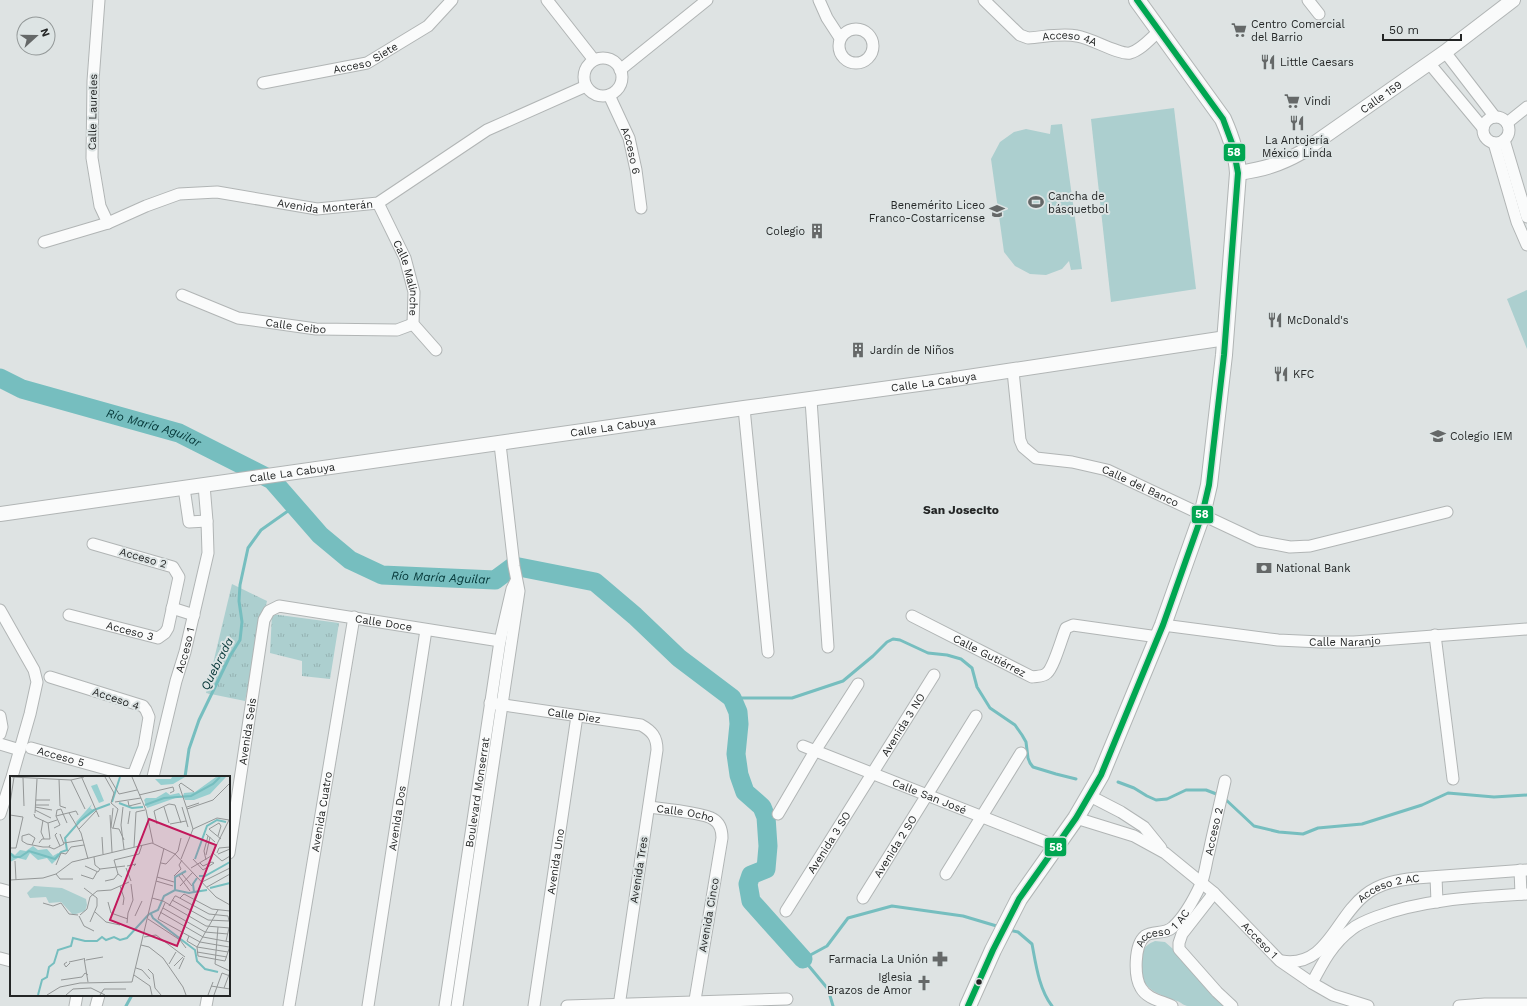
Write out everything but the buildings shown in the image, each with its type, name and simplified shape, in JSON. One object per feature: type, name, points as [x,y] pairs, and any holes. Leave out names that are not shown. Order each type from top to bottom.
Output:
[{"type":"main road","points":[[968,1006],[1019,899],[1076,818],[1101,775],[1161,631],[1202,515],[1209,485],[1226,338],[1238,173],[1237,158],[1223,119],[1137,0]]},
{"type":"street","name":"Calle Laureles","points":[[99,0],[93,80],[92,158],[100,206],[108,223]]},
{"type":"street","name":"Acceso Siete","points":[[263,83],[367,63],[428,26],[452,0]]},
{"type":"street","points":[[547,0],[594,60]]},
{"type":"street","points":[[620,70],[707,0]]},
{"type":"street","points":[[819,0],[827,18],[840,38]]},
{"type":"street","name":"Acceso 4A","points":[[984,0],[1020,35],[1028,38],[1077,35],[1108,46],[1121,53],[1130,53],[1138,49],[1159,31]]},
{"type":"street","points":[[1308,0],[1319,14]]},
{"type":"street","name":"Calle 159","points":[[1238,173],[1277,165],[1302,152],[1429,63],[1513,0]]},
{"type":"street","points":[[1444,52],[1495,117]]},
{"type":"street","points":[[606,59],[612,61],[620,70],[622,76],[621,82],[614,92],[609,95],[598,96],[593,94],[586,86],[584,74],[594,60],[606,59]]},
{"type":"street","points":[[1429,63],[1483,128],[1485,137],[1499,141],[1508,135],[1509,128],[1507,122],[1502,118],[1495,117],[1490,118],[1485,122],[1483,128]]},
{"type":"street","name":"Avenida Monterán","points":[[44,242],[108,223],[146,206],[179,194],[217,192],[317,209],[378,203],[487,130],[586,86]]},
{"type":"street","name":"Acceso 6","points":[[609,95],[628,138],[636,170],[640,208]]},
{"type":"street","points":[[1507,122],[1527,107]]},
{"type":"street","points":[[1499,141],[1527,217]]},
{"type":"street","points":[[1499,141],[1517,222],[1527,245]]},
{"type":"street","name":"Calle Malinche","points":[[378,203],[405,258],[414,292],[413,324],[436,350]]},
{"type":"street","name":"Calle Ceibo","points":[[182,295],[238,318],[316,329],[397,330],[413,324]]},
{"type":"street","name":"Calle La Cabuya","points":[[0,514],[500,444],[744,408],[811,400],[1226,338]]},
{"type":"street","name":"Calle del Banco","points":[[1013,371],[1020,440],[1023,447],[1036,458],[1072,462],[1107,470],[1258,541],[1290,547],[1310,546],[1447,512]]},
{"type":"street","points":[[811,400],[828,647]]},
{"type":"street","points":[[744,408],[768,652]]},
{"type":"street","name":"Boulevard Monserrat","points":[[457,1006],[519,591],[516,580],[500,444]]},
{"type":"street","name":"Acceso 1","points":[[153,776],[158,751],[194,615],[208,553],[208,521],[204,485]]},
{"type":"street","points":[[184,488],[189,522],[208,521]]},
{"type":"street","name":"Acceso 2","points":[[93,544],[173,567],[179,577],[172,608]]},
{"type":"street","name":"Boulevard Monserrat","points":[[445,1006],[500,641],[512,589],[516,580]]},
{"type":"street","name":"Calle Doce","points":[[269,611],[279,606],[500,641]]},
{"type":"street","points":[[172,608],[194,615]]},
{"type":"street","name":"Acceso 3","points":[[69,615],[158,638],[165,633],[168,628],[172,608]]},
{"type":"street","points":[[0,610],[34,670],[37,682],[30,714],[25,749],[12,776]]},
{"type":"street","name":"Avenida Seis","points":[[230,846],[264,620],[269,611]]},
{"type":"street","name":"Calle Gutiérrez","points":[[912,616],[1032,677],[1041,676],[1048,673],[1057,654],[1066,628],[1073,625],[1161,631]]},
{"type":"street","name":"Avenida Cuatro","points":[[289,1006],[354,617]]},
{"type":"street","name":"Calle Naranjo","points":[[1161,631],[1278,640],[1354,642],[1527,629]]},
{"type":"street","name":"Avenida Dos","points":[[368,1006],[426,630]]},
{"type":"street","points":[[1435,635],[1453,779]]},
{"type":"street","name":"Avenida 3 NO","points":[[872,773],[934,675]]},
{"type":"street","name":"Acceso 4","points":[[50,677],[142,706],[148,717],[144,747]]},
{"type":"street","points":[[778,814],[814,751],[858,684]]},
{"type":"street","name":"Calle Diez","points":[[490,703],[641,725],[654,735]]},
{"type":"street","points":[[0,716],[2,727],[0,734]]},
{"type":"street","name":"Avenida Uno","points":[[534,1006],[577,716]]},
{"type":"street","name":"Avenida 2 SO","points":[[863,898],[976,716]]},
{"type":"street","name":"Avenida Tres","points":[[619,1005],[657,750],[657,742],[654,735]]},
{"type":"street","points":[[0,744],[25,749]]},
{"type":"street","name":"Calle San José","points":[[803,746],[1056,846]]},
{"type":"street","points":[[144,747],[158,751]]},
{"type":"street","name":"Acceso 5","points":[[25,749],[128,775],[134,773],[144,747]]},
{"type":"street","points":[[946,874],[1021,753]]},
{"type":"street","name":"Avenida 3 SO","points":[[786,911],[872,773]]},
{"type":"street","points":[[0,814],[10,781]]},
{"type":"street","name":"Acceso 2","points":[[1202,883],[1225,781]]},
{"type":"street","name":"Acceso 1","points":[[1090,796],[1121,812],[1144,827],[1165,853]]},
{"type":"street","name":"Calle Ocho","points":[[649,807],[709,817],[719,824]]},
{"type":"street","name":"Acceso 1","points":[[1076,818],[1134,836],[1165,853],[1214,893],[1280,961],[1312,983],[1333,995],[1368,1006]]},
{"type":"street","name":"Avenida Cinco","points":[[694,1004],[722,838],[722,831],[719,824]]},
{"type":"street","points":[[1524,870],[1524,894]]},
{"type":"street","name":"Acceso 2 AC","points":[[1280,961],[1291,963],[1302,961],[1314,956],[1323,948],[1351,908],[1376,887],[1398,880],[1524,870]]},
{"type":"street","points":[[1436,877],[1437,902]]},
{"type":"street","name":"Acceso 1 AC","points":[[1172,1006],[1151,997],[1141,989],[1136,971],[1138,947],[1144,937],[1152,933],[1172,929],[1186,912],[1202,883]]},
{"type":"street","points":[[0,889],[10,892]]},
{"type":"street","name":"Acceso 1 AC","points":[[1214,893],[1182,934],[1178,943],[1179,949],[1213,988],[1232,1006]]},
{"type":"street","name":"Acceso 2 AC","points":[[1312,983],[1328,953],[1352,928],[1371,919],[1400,909],[1437,902],[1524,894]]},
{"type":"street","points":[[1343,919],[1352,928]]},
{"type":"street","points":[[0,958],[10,961]]},
{"type":"street","points":[[75,1006],[77,996]]},
{"type":"street","points":[[96,1006],[99,996]]},
{"type":"street","points":[[206,1006],[208,996]]},
{"type":"street","points":[[567,1006],[694,1004],[787,999]]},
{"type":"street","points":[[1459,1006],[1485,1004],[1527,1004]]},
{"type":"green space","points":[[1174,108],[1196,289],[1111,302],[1091,119]]},
{"type":"green space","points":[[1062,124],[1082,269],[1071,270],[1069,261],[1062,269],[1046,275],[1030,274],[1015,266],[1004,252],[991,159],[1000,142],[1014,132],[1026,129],[1050,134],[1051,125]]},
{"type":"green space","points":[[1527,290],[1527,349],[1507,299]]},
{"type":"green space","points":[[232,584],[267,601],[245,701],[206,693]]},
{"type":"green space","points":[[272,614],[339,623],[330,679],[302,676],[302,661],[270,653]]},
{"type":"green space","points":[[1155,941],[1165,942],[1173,949],[1205,987],[1225,1006],[1187,1006],[1150,989],[1143,978],[1141,962],[1144,949]]},
{"type":"waterway","name":"Río María Aguilar","points":[[0,378],[22,389],[179,433],[272,480],[320,535],[350,560],[382,575],[495,580],[514,566],[595,582],[635,616],[679,658],[732,698],[738,712],[739,724],[736,754],[739,775],[745,792],[762,807],[766,817],[768,846],[766,869],[751,875],[748,884],[751,901],[803,959]]},
{"type":"waterway","name":"Quebrada","points":[[185,776],[189,749],[199,720],[230,656],[240,640],[242,622],[239,601],[240,585],[248,548],[261,530],[295,506]]},
{"type":"waterway","points":[[732,698],[792,698],[843,681],[887,642],[893,639],[900,640],[928,653],[947,655],[961,659],[972,668],[977,687],[990,708],[1015,725],[1022,735],[1026,742],[1028,758],[1033,767],[1076,779]]},
{"type":"waterway","points":[[1118,782],[1134,788],[1156,800],[1167,799],[1186,790],[1206,790],[1219,795]]},
{"type":"waterway","points":[[1224,798],[1254,826],[1279,832],[1303,834],[1318,828],[1362,824],[1422,805],[1448,793],[1494,797],[1527,795]]},
{"type":"waterway","points":[[833,1006],[828,989],[803,959],[827,946],[848,918],[892,906],[963,916],[1000,927]]},
{"type":"waterway","points":[[1009,930],[1018,932],[1032,944],[1041,984],[1052,1006]]},
{"type":"waterway","name":"Quebrada","points":[[126,1006],[131,996]]},
{"type":"transit line","name":"58","points":[[968,1006],[993,950],[1019,899],[1076,818],[1101,775],[1163,625],[1202,515],[1209,485],[1224,355],[1238,173],[1233,146],[1223,119],[1137,0]]},
{"type":"place","name":"Centro Comercial del Barrio","points":[[1239,30]]},
{"type":"place","name":"Little Caesars","points":[[1268,62]]},
{"type":"place","name":"Vindi","points":[[1292,101]]},
{"type":"place","name":"La Antojería México Linda","points":[[1297,123]]},
{"type":"place","name":"Cancha de básquetbol","points":[[1036,202]]},
{"type":"place","name":"Benemérito Liceo Franco-Costarricense","points":[[997,211]]},
{"type":"place","name":"Colegio","points":[[817,231]]},
{"type":"place","name":"McDonald's","points":[[1275,320]]},
{"type":"place","name":"Jardín de Niños","points":[[858,350]]},
{"type":"place","name":"KFC","points":[[1281,374]]},
{"type":"place","name":"Colegio IEM","points":[[1438,436]]},
{"type":"place","name":"National Bank","points":[[1264,568]]},
{"type":"place","name":"Farmacia La Unión","points":[[940,959]]},
{"type":"place","name":"Iglesia Brazos de Amor","points":[[924,983]]},
{"type":"district","name":"San Josecito","points":[[961,510]]}]
